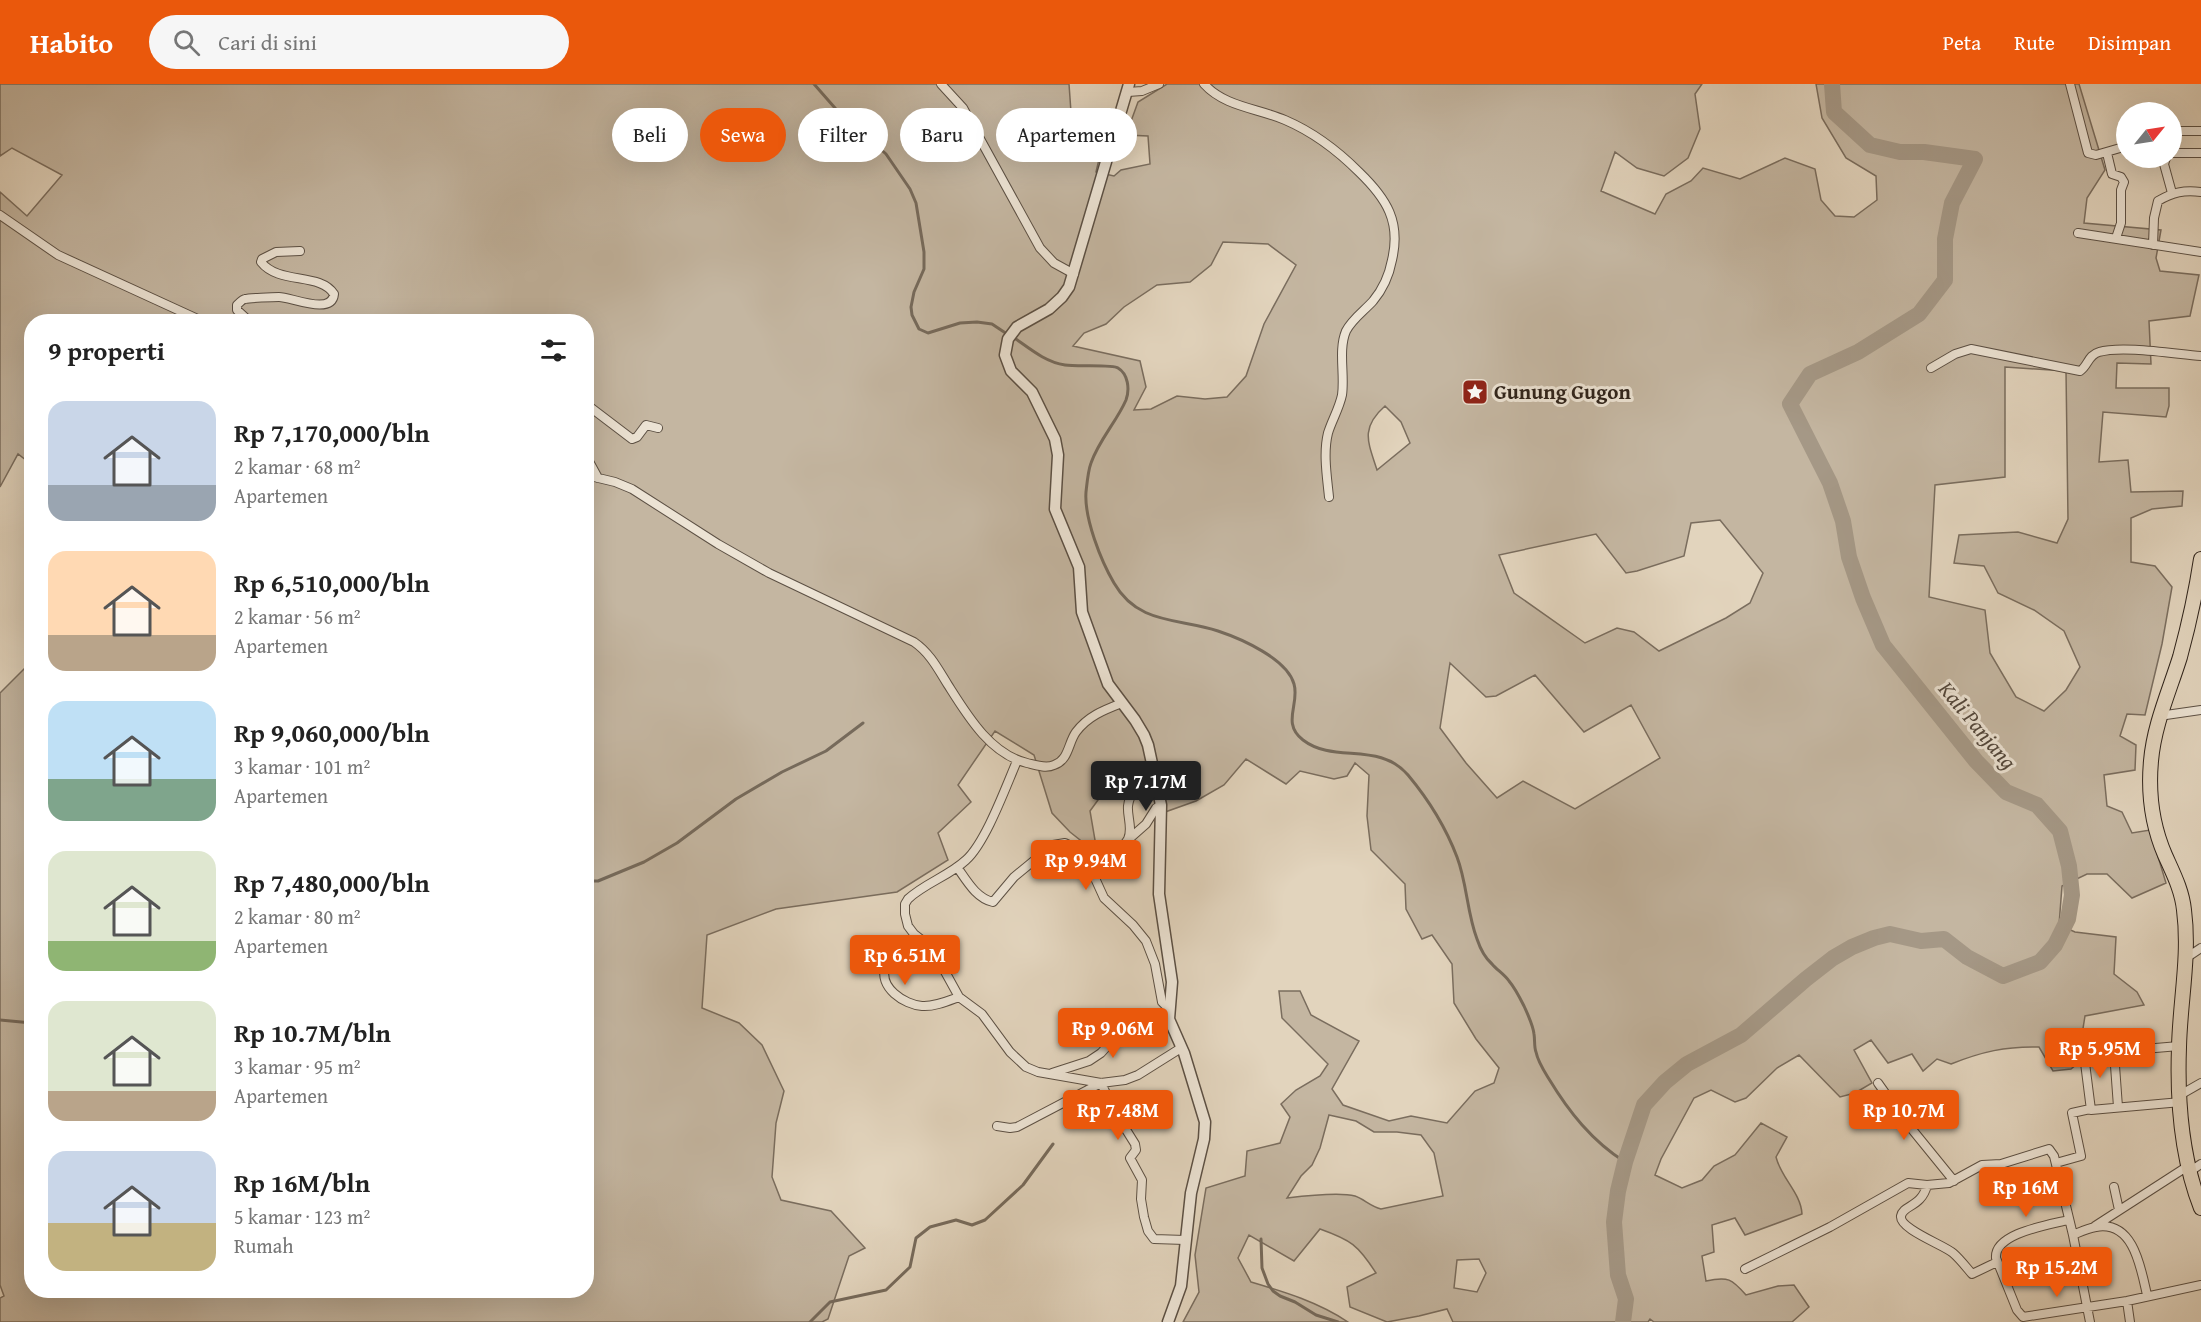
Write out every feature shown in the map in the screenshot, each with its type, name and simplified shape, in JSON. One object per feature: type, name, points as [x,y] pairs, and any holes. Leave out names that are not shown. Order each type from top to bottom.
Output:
[{"type":"main road","points":[[2201,559],[2191,617],[2159,716],[2151,755],[2149,794],[2156,829],[2178,884],[2183,903],[2186,965],[2179,1046],[2181,1098],[2185,1154],[2193,1167],[2201,1208]]},
{"type":"street","points":[[941,84],[963,108],[1040,248],[1054,263],[1074,274]]},
{"type":"street","points":[[1159,84],[1142,91],[1128,88],[1069,287],[1049,309],[1020,325],[1010,336],[1005,355],[1009,367],[1029,388],[1056,444],[1058,467],[1055,509],[1079,567],[1082,612],[1108,684],[1140,727],[1148,745],[1161,805],[1159,894],[1172,982],[1169,1014]]},
{"type":"street","points":[[1203,84],[1213,94],[1228,102],[1265,112],[1287,121],[1336,151],[1377,192],[1393,218],[1396,232],[1395,248],[1384,286],[1372,302],[1354,319],[1346,332],[1342,393],[1328,434],[1326,457],[1329,497]]},
{"type":"street","points":[[2070,84],[2088,153],[2096,155],[2116,150]]},
{"type":"street","points":[[2182,131],[2201,131]]},
{"type":"street","points":[[2108,153],[2112,174],[2121,177],[2124,182],[2121,190],[2121,223],[2116,238]]},
{"type":"street","points":[[2182,153],[2201,153]]},
{"type":"street","points":[[2165,168],[2172,193]]},
{"type":"street","points":[[2153,245],[2154,218],[2158,201],[2182,190],[2201,192]]},
{"type":"street","points":[[0,215],[58,255],[187,314]]},
{"type":"street","points":[[2078,233],[2201,252]]},
{"type":"street","points":[[241,314],[237,310],[237,304],[244,299],[280,297],[305,304],[328,304],[332,301],[334,294],[325,285],[274,273],[262,264],[262,258],[269,254],[300,251]]},
{"type":"street","points":[[1932,368],[1955,354],[1971,349],[2080,371],[2091,356],[2099,352],[2120,350],[2201,356]]},
{"type":"street","points":[[594,410],[632,439],[637,437],[646,425],[658,428]]},
{"type":"street","points":[[594,470],[598,477]]},
{"type":"street","points":[[594,476],[632,489],[718,544],[769,573],[914,642],[929,656],[963,708],[986,737],[1017,761],[1042,767],[1053,766],[1067,754],[1073,737],[1087,721],[1099,712],[1122,704]]},
{"type":"street","points":[[2159,716],[2201,710]]},
{"type":"street","points":[[1017,761],[1001,799],[977,846],[968,858],[912,895],[905,904],[908,926],[932,948],[959,997],[982,1014],[1018,1060],[1038,1072],[1101,1083],[1125,1080],[1138,1075],[1181,1048]]},
{"type":"street","points":[[1128,839],[1130,798],[1152,766]]},
{"type":"street","points":[[1161,805],[1156,808],[1146,824],[1104,862],[1094,876],[1106,899],[1146,941],[1155,964],[1162,1002],[1169,1014],[1205,1122],[1204,1139],[1191,1193],[1181,1286],[1168,1322]]},
{"type":"street","points":[[957,867],[978,895],[984,900],[993,902],[1014,877],[1053,845],[1065,843],[1104,862]]},
{"type":"street","points":[[918,937],[903,948],[885,967],[887,982],[891,989],[901,1000],[923,1007],[959,997]]},
{"type":"street","points":[[2186,965],[2189,956],[2201,948]]},
{"type":"street","points":[[1048,1074],[1089,1061],[1111,1042],[1169,1014]]},
{"type":"street","points":[[2090,1109],[2085,1054],[2179,1046]]},
{"type":"street","points":[[2114,1052],[2118,1107]]},
{"type":"street","points":[[997,1126],[1017,1127],[1101,1083]]},
{"type":"street","points":[[1101,1083],[1115,1112],[1135,1144],[1136,1150],[1130,1158],[1142,1180],[1142,1209],[1148,1231],[1154,1239],[1185,1240]]},
{"type":"street","points":[[1878,1083],[1894,1107],[1954,1181]]},
{"type":"street","points":[[2056,1163],[2080,1156],[2072,1113],[2181,1098],[2201,1083]]},
{"type":"street","points":[[1745,1269],[1830,1227],[1896,1188],[1913,1182],[1927,1185],[1954,1181],[1984,1165],[2001,1164],[2045,1150],[2052,1151],[2073,1235],[2089,1307],[2090,1322]]},
{"type":"street","points":[[2073,1235],[2094,1227],[2193,1167]]},
{"type":"street","points":[[1927,1185],[1922,1200],[1903,1211],[1901,1218],[1903,1222],[1917,1234],[1952,1252],[1972,1274],[1997,1262]]},
{"type":"street","points":[[2114,1187],[2119,1210]]},
{"type":"street","points":[[2068,1220],[2038,1227],[2008,1238],[1996,1250],[1997,1262],[2022,1317],[2127,1301],[2201,1285]]},
{"type":"street","points":[[2094,1227],[2110,1227],[2128,1239],[2138,1257],[2147,1295]]},
{"type":"street","points":[[2127,1301],[2130,1322]]},
{"type":"shaded area","points":[[0,84],[1069,84],[1071,108],[996,108],[996,162],[1098,162],[1096,172],[1114,176],[1121,170],[1150,164],[1148,136],[1137,136],[1136,108],[1138,102],[1167,84],[1702,84],[1695,94],[1700,129],[1688,158],[1664,176],[1637,168],[1615,152],[1601,191],[1655,214],[1666,194],[1691,181],[1703,168],[1740,179],[1785,158],[1815,169],[1821,200],[1835,216],[1854,217],[1877,200],[1876,176],[1846,158],[1822,118],[1816,84],[2079,84],[2105,170],[2087,198],[2084,223],[2161,230],[2156,258],[2160,271],[2199,275],[2190,316],[2149,321],[2151,364],[2117,363],[2116,388],[2169,388],[2169,406],[2166,417],[2103,412],[2099,462],[2128,460],[2131,492],[2183,491],[2182,506],[2152,509],[2131,518],[2131,562],[2155,566],[2172,587],[2162,644],[2145,715],[2127,714],[2120,736],[2136,745],[2135,770],[2104,775],[2107,806],[2122,812],[2132,833],[2150,830],[2166,883],[2132,898],[2107,874],[2087,874],[2062,886],[2059,925],[2075,932],[2116,937],[2114,974],[2137,992],[2144,1005],[2085,1016],[2081,1041],[2084,1058],[2071,1069],[2053,1071],[2039,1047],[2027,1047],[1994,1051],[1951,1064],[1937,1059],[1923,1071],[1912,1054],[1888,1063],[1871,1040],[1854,1050],[1872,1083],[1855,1093],[1840,1097],[1799,1055],[1777,1068],[1746,1098],[1735,1102],[1711,1090],[1694,1098],[1661,1159],[1655,1175],[1682,1188],[1702,1180],[1714,1166],[1735,1155],[1761,1123],[1787,1137],[1776,1157],[1798,1199],[1802,1214],[1745,1235],[1735,1218],[1712,1225],[1714,1252],[1702,1256],[1706,1281],[1729,1280],[1746,1295],[1778,1286],[1794,1285],[1809,1307],[1792,1322],[1654,1322],[1650,1319],[1648,1322],[1453,1322],[1447,1309],[1387,1322],[1350,1307],[1347,1287],[1376,1273],[1359,1250],[1347,1240],[1320,1229],[1294,1261],[1249,1235],[1238,1258],[1251,1282],[1313,1303],[1348,1322],[1183,1322],[1199,1292],[1195,1255],[1206,1188],[1245,1176],[1247,1151],[1280,1143],[1290,1117],[1281,1104],[1296,1090],[1320,1076],[1328,1064],[1282,1018],[1279,991],[1300,991],[1311,1015],[1359,1041],[1332,1089],[1343,1105],[1389,1121],[1411,1116],[1447,1123],[1475,1091],[1494,1083],[1499,1068],[1476,1039],[1454,1003],[1452,964],[1432,935],[1422,939],[1406,909],[1405,884],[1371,850],[1367,816],[1369,775],[1355,763],[1347,776],[1334,779],[1300,771],[1286,784],[1246,759],[1224,785],[1196,801],[1165,812],[1150,794],[1119,786],[1106,789],[1090,811],[1095,840],[1089,847],[1070,832],[1052,813],[1034,755],[995,731],[958,785],[971,802],[938,833],[948,860],[897,892],[776,909],[707,935],[702,1008],[739,1023],[762,1045],[784,1091],[776,1123],[772,1177],[781,1200],[831,1211],[865,1248],[849,1256],[828,1319],[822,1322],[0,1322],[0,1298],[4,1296],[0,1285],[0,693],[24,669],[24,1298],[594,1298],[594,314],[24,314],[24,459],[18,454],[0,487],[0,192],[27,216],[62,175],[12,148],[0,156]],"holes":[[[1223,242],[1268,244],[1296,265],[1264,324],[1246,376],[1227,397],[1205,399],[1177,396],[1151,409],[1134,410],[1146,387],[1140,361],[1073,346],[1084,333],[1106,324],[1124,307],[1157,285],[1190,282],[1211,265]],[[2005,367],[2066,371],[2068,519],[2057,543],[2018,532],[1959,535],[1954,563],[1984,566],[1998,593],[2034,610],[2064,631],[2080,667],[2066,690],[2044,711],[2016,697],[1990,653],[1985,610],[1929,597],[1935,485],[2005,477]],[[1385,406],[1401,422],[1410,443],[1377,470],[1368,436],[1372,421]],[[1720,520],[1763,573],[1750,603],[1726,618],[1659,651],[1634,632],[1617,628],[1585,643],[1514,593],[1499,555],[1596,534],[1626,573],[1684,556],[1691,523]],[[1450,663],[1486,697],[1496,696],[1535,675],[1584,732],[1631,705],[1660,758],[1575,809],[1523,781],[1497,798],[1466,763],[1440,728]],[[1329,1115],[1356,1121],[1374,1132],[1421,1135],[1434,1153],[1443,1196],[1381,1209],[1358,1197],[1340,1194],[1287,1198],[1301,1176],[1312,1165],[1320,1148]],[[1479,1259],[1486,1273],[1477,1292],[1454,1288],[1457,1260]]]},
{"type":"waterway","points":[[814,84],[835,108],[886,154],[910,189],[916,203],[924,252],[924,269],[914,292],[911,307],[919,329],[928,333],[960,323],[977,322],[992,324],[1007,334]]},
{"type":"waterway","name":"Kali Panjang","points":[[1623,1322],[1626,1299],[1618,1275],[1614,1222],[1618,1191],[1644,1105],[1665,1082],[1687,1064],[1741,1035],[1833,958],[1874,938],[1890,934],[1921,941],[1944,939],[1967,957],[2003,976],[2040,962],[2055,945],[2068,919],[2072,895],[2069,866],[2060,831],[2037,805],[2006,792],[1976,761],[1883,645],[1849,557],[1843,521],[1830,483],[1790,404],[1810,374],[1858,352],[1919,314],[1945,280],[1945,239],[1952,203],[1975,159],[1924,152],[1900,152],[1870,145],[1834,112],[1832,84]]},
{"type":"waterway","points":[[1013,337],[1051,361],[1070,366],[1115,367],[1124,374],[1128,387],[1126,400],[1094,455],[1086,492],[1094,539],[1114,583],[1124,597],[1147,613],[1218,631],[1239,639],[1262,651],[1283,666],[1294,684],[1293,727],[1303,740],[1328,751],[1370,755],[1384,759],[1408,775],[1423,794],[1448,835],[1460,867],[1479,946],[1487,958],[1505,976],[1521,1000],[1531,1024],[1535,1050],[1543,1070],[1582,1125],[1602,1145],[1625,1162]]},
{"type":"waterway","points":[[594,881],[644,862],[677,843],[736,799],[782,772],[826,751],[863,723]]},
{"type":"waterway","points":[[0,1020],[24,1022]]},
{"type":"waterway","points":[[810,1322],[830,1302],[886,1290],[910,1267],[916,1238],[930,1227],[956,1220],[972,1225],[985,1220],[1023,1185],[1053,1144]]},
{"type":"waterway","points":[[1261,1239],[1262,1268],[1273,1291],[1316,1315],[1338,1322]]},
{"type":"place","name":"Gunung Gugon","points":[[1475,392]]}]
